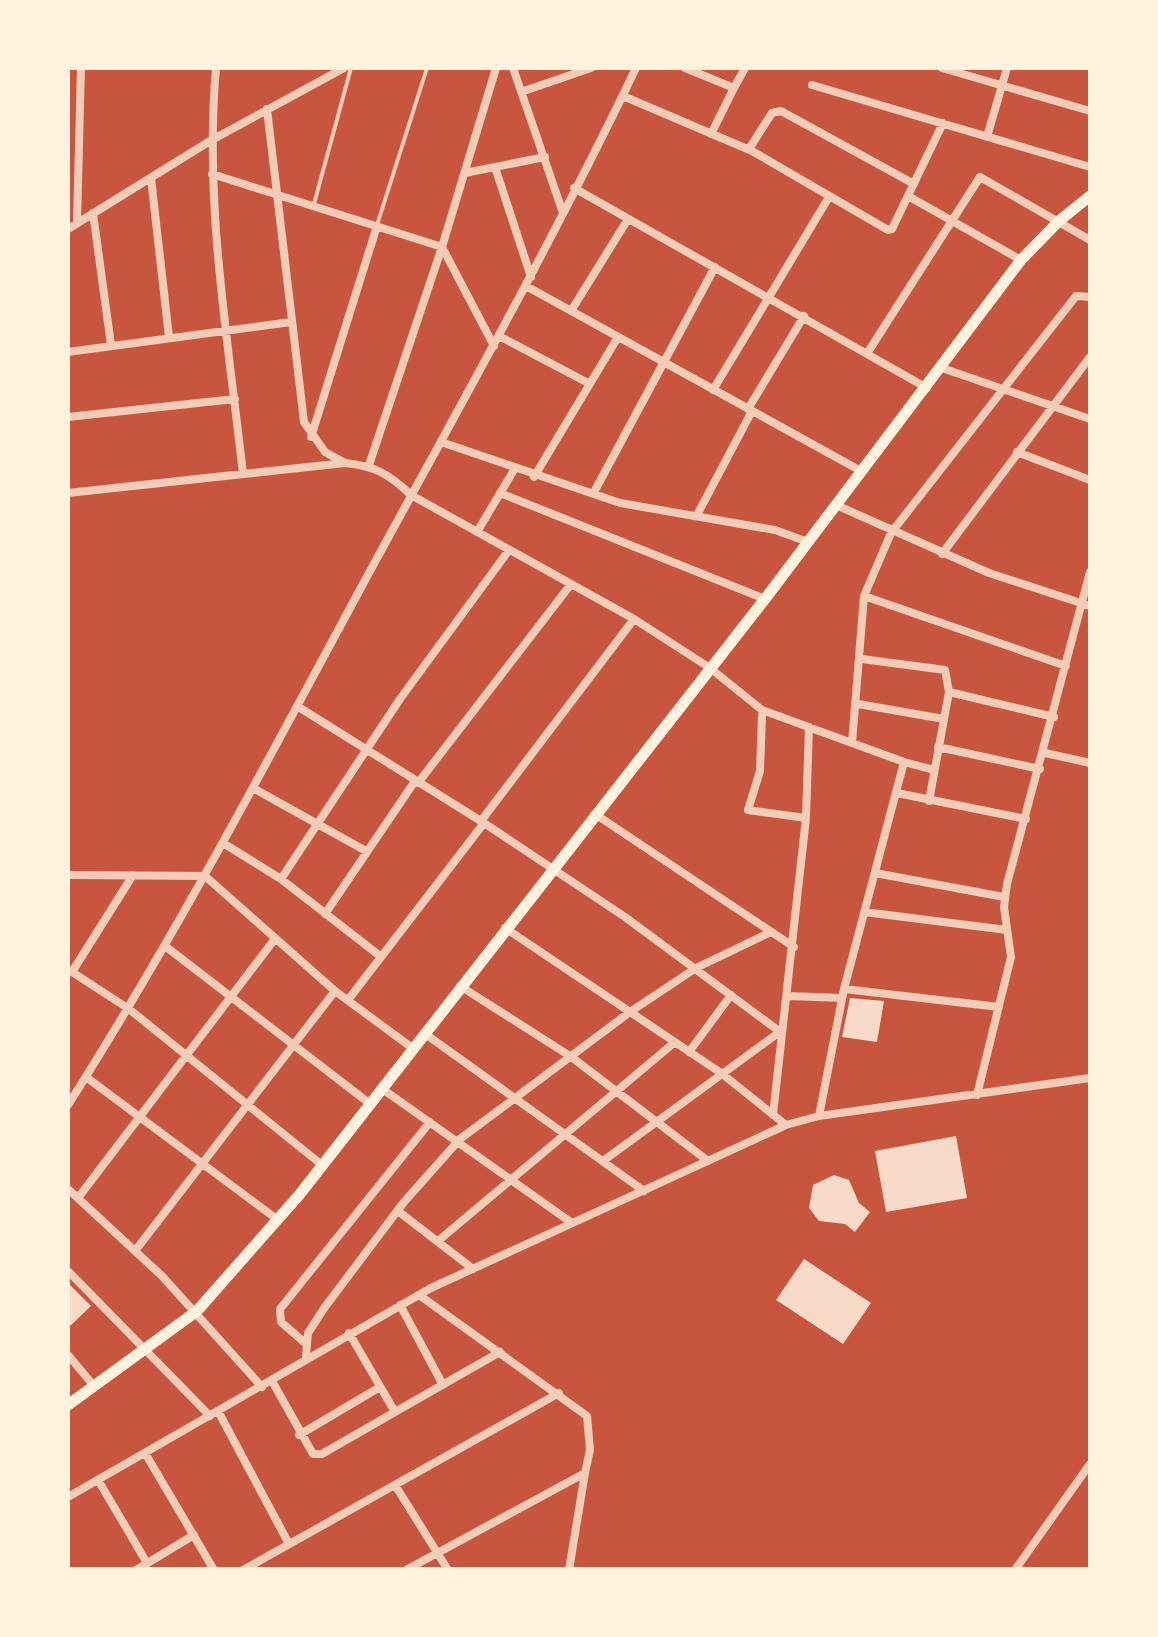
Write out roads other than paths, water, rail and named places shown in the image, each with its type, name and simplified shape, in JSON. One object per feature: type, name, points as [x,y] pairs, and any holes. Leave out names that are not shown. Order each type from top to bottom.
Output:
[{"type":"main road","points":[[68,1405],[196,1311],[278,1220],[766,599],[1021,260],[1058,221],[1090,196]]},
{"type":"street","points":[[78,223],[81,68]]},
{"type":"street","points":[[216,68],[210,141],[212,174],[243,474]]},
{"type":"street","points":[[68,229],[210,141],[347,68]]},
{"type":"street","points":[[369,465],[442,248],[496,68]]},
{"type":"street","points":[[513,68],[563,212]]},
{"type":"street","points":[[522,92],[591,68]]},
{"type":"street","points":[[68,1105],[129,1009],[223,843],[529,282],[636,68]]},
{"type":"street","points":[[684,68],[734,88]]},
{"type":"street","points":[[711,134],[745,68]]},
{"type":"street","points":[[942,68],[1090,111]]},
{"type":"street","points":[[987,136],[1007,68]]},
{"type":"street","points":[[812,84],[1090,168]]},
{"type":"street","points":[[622,96],[749,150],[888,230],[943,124]]},
{"type":"street","points":[[267,109],[299,397],[311,437],[326,452],[345,462]]},
{"type":"street","points":[[749,150],[772,113],[781,111],[914,184]]},
{"type":"street","points":[[68,130],[80,127]]},
{"type":"street","points":[[465,173],[544,157]]},
{"type":"street","points":[[495,167],[529,282],[618,338],[862,471]]},
{"type":"street","points":[[212,174],[442,248],[494,346]]},
{"type":"street","points":[[868,352],[980,177],[1090,240]]},
{"type":"street","points":[[150,178],[169,337]]},
{"type":"street","points":[[574,188],[927,388]]},
{"type":"street","points":[[908,196],[1021,260]]},
{"type":"street","points":[[713,390],[829,197]]},
{"type":"street","points":[[93,214],[111,346]]},
{"type":"street","points":[[571,311],[628,219]]},
{"type":"street","points":[[311,437],[377,226]]},
{"type":"street","points":[[593,494],[715,267]]},
{"type":"street","points":[[852,743],[862,659],[864,596],[891,533],[1076,296],[1090,296]]},
{"type":"street","points":[[697,515],[750,410],[804,316]]},
{"type":"street","points":[[68,352],[291,322]]},
{"type":"street","points":[[499,336],[590,384]]},
{"type":"street","points":[[534,476],[618,338]]},
{"type":"street","points":[[942,554],[1089,362]]},
{"type":"street","points":[[942,368],[1090,419]]},
{"type":"street","points":[[68,417],[234,399]]},
{"type":"street","points":[[440,442],[620,503],[775,530],[808,542]]},
{"type":"street","points":[[1018,452],[1090,480]]},
{"type":"street","points":[[68,493],[345,462],[369,465],[386,471],[411,495],[634,619],[710,668],[762,710],[934,770]]},
{"type":"street","points":[[476,532],[514,470]]},
{"type":"street","points":[[500,493],[766,599]]},
{"type":"street","points":[[836,505],[942,554],[1090,606]]},
{"type":"street","points":[[281,879],[508,550]]},
{"type":"street","points":[[977,1095],[1011,957],[1004,897],[1045,754],[1090,572]]},
{"type":"street","points":[[326,914],[417,782],[571,584]]},
{"type":"street","points":[[864,596],[1066,666]]},
{"type":"street","points":[[348,1000],[634,619]]},
{"type":"street","points":[[862,659],[945,670],[949,692],[929,801]]},
{"type":"street","points":[[949,692],[1054,717]]},
{"type":"street","points":[[858,704],[944,719]]},
{"type":"street","points":[[297,706],[553,868],[782,1030]]},
{"type":"street","points":[[762,716],[760,771],[748,810],[806,818]]},
{"type":"street","points":[[773,1114],[806,818],[808,727]]},
{"type":"street","points":[[938,747],[1040,769]]},
{"type":"street","points":[[1045,754],[1090,763]]},
{"type":"street","points":[[819,1116],[843,993],[904,762]]},
{"type":"street","points":[[252,788],[366,852]]},
{"type":"street","points":[[897,792],[1026,820]]},
{"type":"street","points":[[595,814],[794,947]]},
{"type":"street","points":[[223,843],[281,879],[380,956]]},
{"type":"street","points":[[68,874],[204,876],[335,991],[411,1048]]},
{"type":"street","points":[[875,874],[1004,897]]},
{"type":"street","points":[[133,875],[69,973],[129,1009],[322,1166]]},
{"type":"street","points":[[864,912],[1007,930]]},
{"type":"street","points":[[505,928],[721,1073],[786,1125]]},
{"type":"street","points":[[306,1356],[306,1343],[324,1306],[398,1210],[458,1142],[512,1096],[630,1012],[696,968],[771,932]]},
{"type":"street","points":[[78,1198],[274,940]]},
{"type":"street","points":[[164,946],[370,1103]]},
{"type":"street","points":[[460,986],[570,1056],[708,1161]]},
{"type":"street","points":[[136,1251],[335,991]]},
{"type":"street","points":[[788,996],[843,993],[1000,1008]]},
{"type":"street","points":[[689,1052],[731,994]]},
{"type":"street","points":[[603,1161],[782,1030]]},
{"type":"street","points":[[423,1033],[644,1190]]},
{"type":"street","points":[[438,1241],[675,1042]]},
{"type":"street","points":[[86,1077],[278,1220]]},
{"type":"street","points":[[68,1497],[400,1305],[786,1125],[819,1116],[1090,1078]]},
{"type":"street","points":[[381,1088],[572,1224]]},
{"type":"street","points":[[306,1343],[281,1322],[280,1309],[430,1122]]},
{"type":"street","points":[[68,1189],[196,1311],[262,1386]]},
{"type":"street","points":[[398,1210],[473,1268]]},
{"type":"street","points":[[68,1271],[214,1413],[288,1544]]},
{"type":"street","points":[[420,1295],[587,1416],[590,1450],[570,1569]]},
{"type":"street","points":[[400,1305],[443,1385]]},
{"type":"street","points":[[349,1333],[395,1412]]},
{"type":"street","points":[[272,1381],[309,1452],[322,1454],[500,1352]]},
{"type":"street","points":[[68,1355],[94,1386]]},
{"type":"street","points":[[299,1435],[380,1387]]},
{"type":"street","points":[[243,1570],[258,1566],[288,1544],[559,1393]]},
{"type":"street","points":[[145,1453],[214,1570]]},
{"type":"street","points":[[1015,1570],[1090,1464]]},
{"type":"street","points":[[406,1570],[585,1473]]},
{"type":"street","points":[[98,1480],[147,1563]]},
{"type":"street","points":[[395,1484],[448,1570]]},
{"type":"street","points":[[136,1570],[194,1536]]},
{"type":"lane","points":[[314,204],[347,68]]},
{"type":"lane","points":[[377,226],[427,68]]}]
